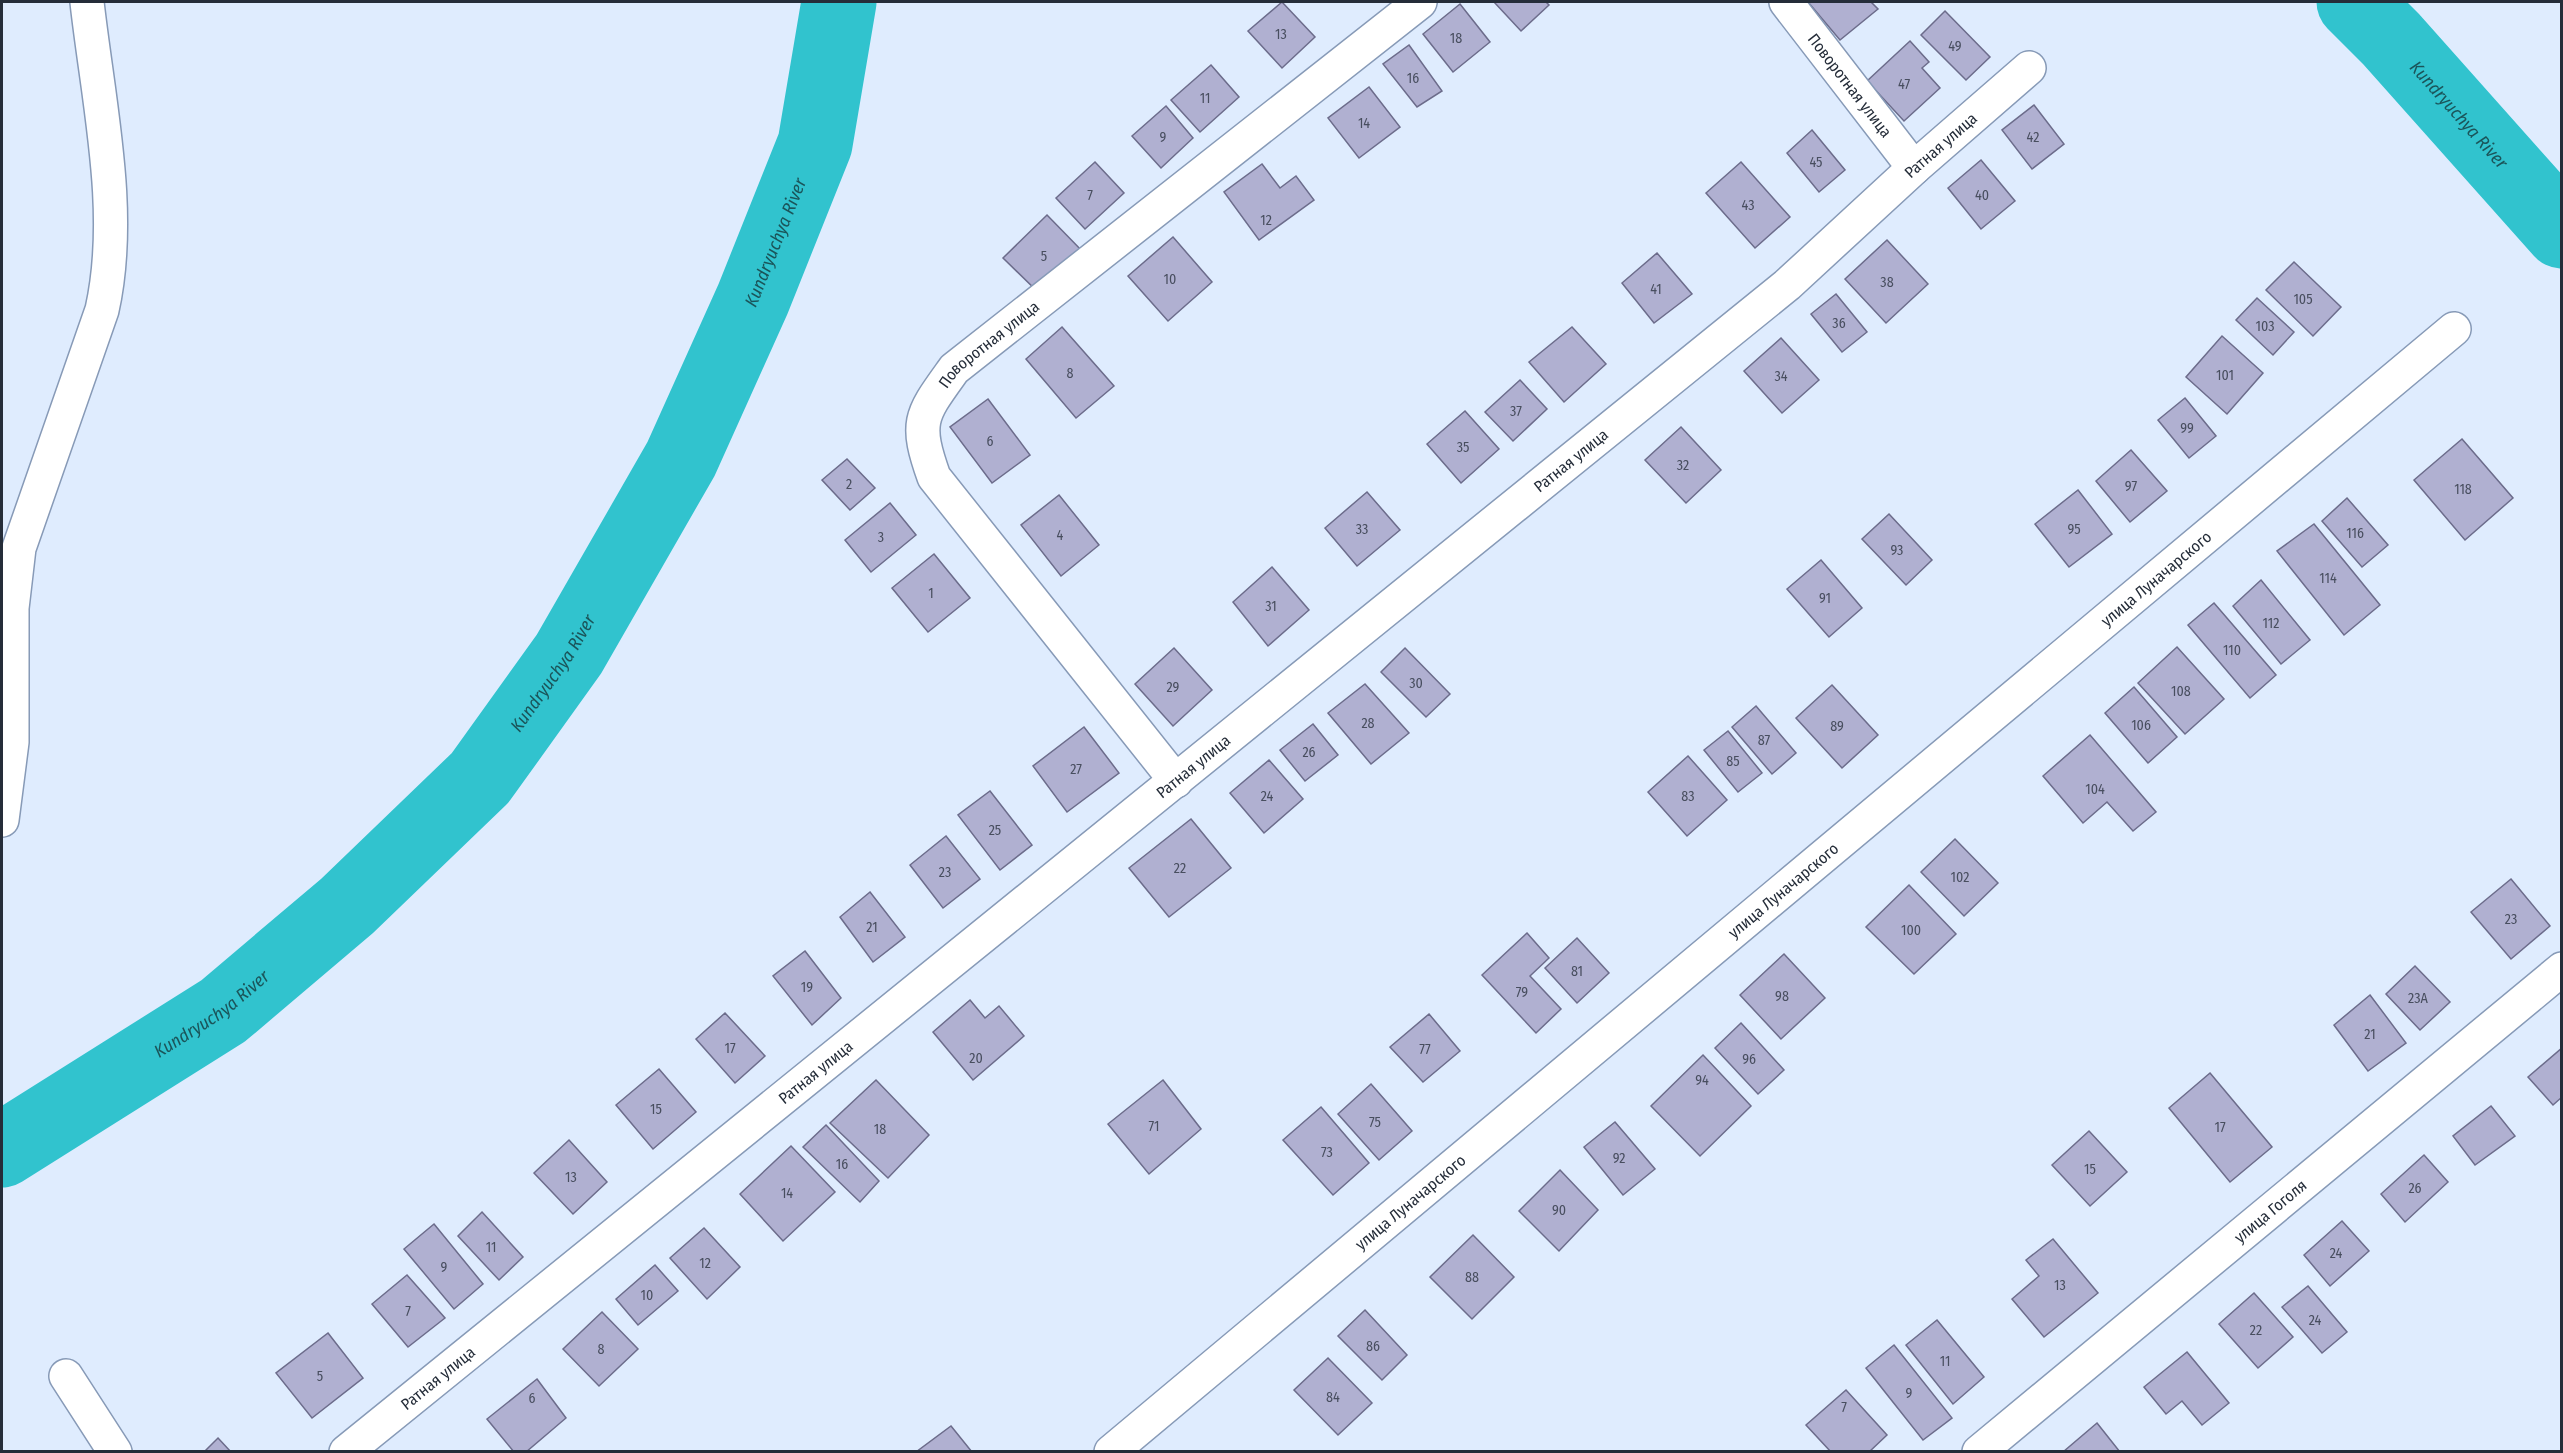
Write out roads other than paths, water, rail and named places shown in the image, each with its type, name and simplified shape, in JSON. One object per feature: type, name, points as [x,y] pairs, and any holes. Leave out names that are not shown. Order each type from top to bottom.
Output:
[{"type":"street","points":[[2,820],[12,742],[12,608],[19,548],[102,310],[111,272],[111,220],[87,2]]},
{"type":"street","name":"Поворотная улица","points":[[1176,781],[934,477],[921,442],[926,409],[954,369],[1420,2]]},
{"type":"street","name":"Поворотная улица","points":[[1786,2],[1914,168]]},
{"type":"street","name":"Ратная улица","points":[[346,1452],[1787,285],[1914,168],[2029,68]]},
{"type":"street","name":"улица Луначарского","points":[[1111,1452],[2454,329]]},
{"type":"street","name":"улица Гоголя","points":[[1979,1452],[2562,969]]},
{"type":"street","points":[[66,1376],[115,1452]]},
{"type":"waterway","name":"Kundryuchya River","points":[[2,1150],[223,1011],[347,906],[480,778],[569,654],[681,459],[753,299],[815,144],[839,2]]},
{"type":"waterway","name":"Kundryuchya River","points":[[2354,2],[2391,39],[2562,231]]}]
